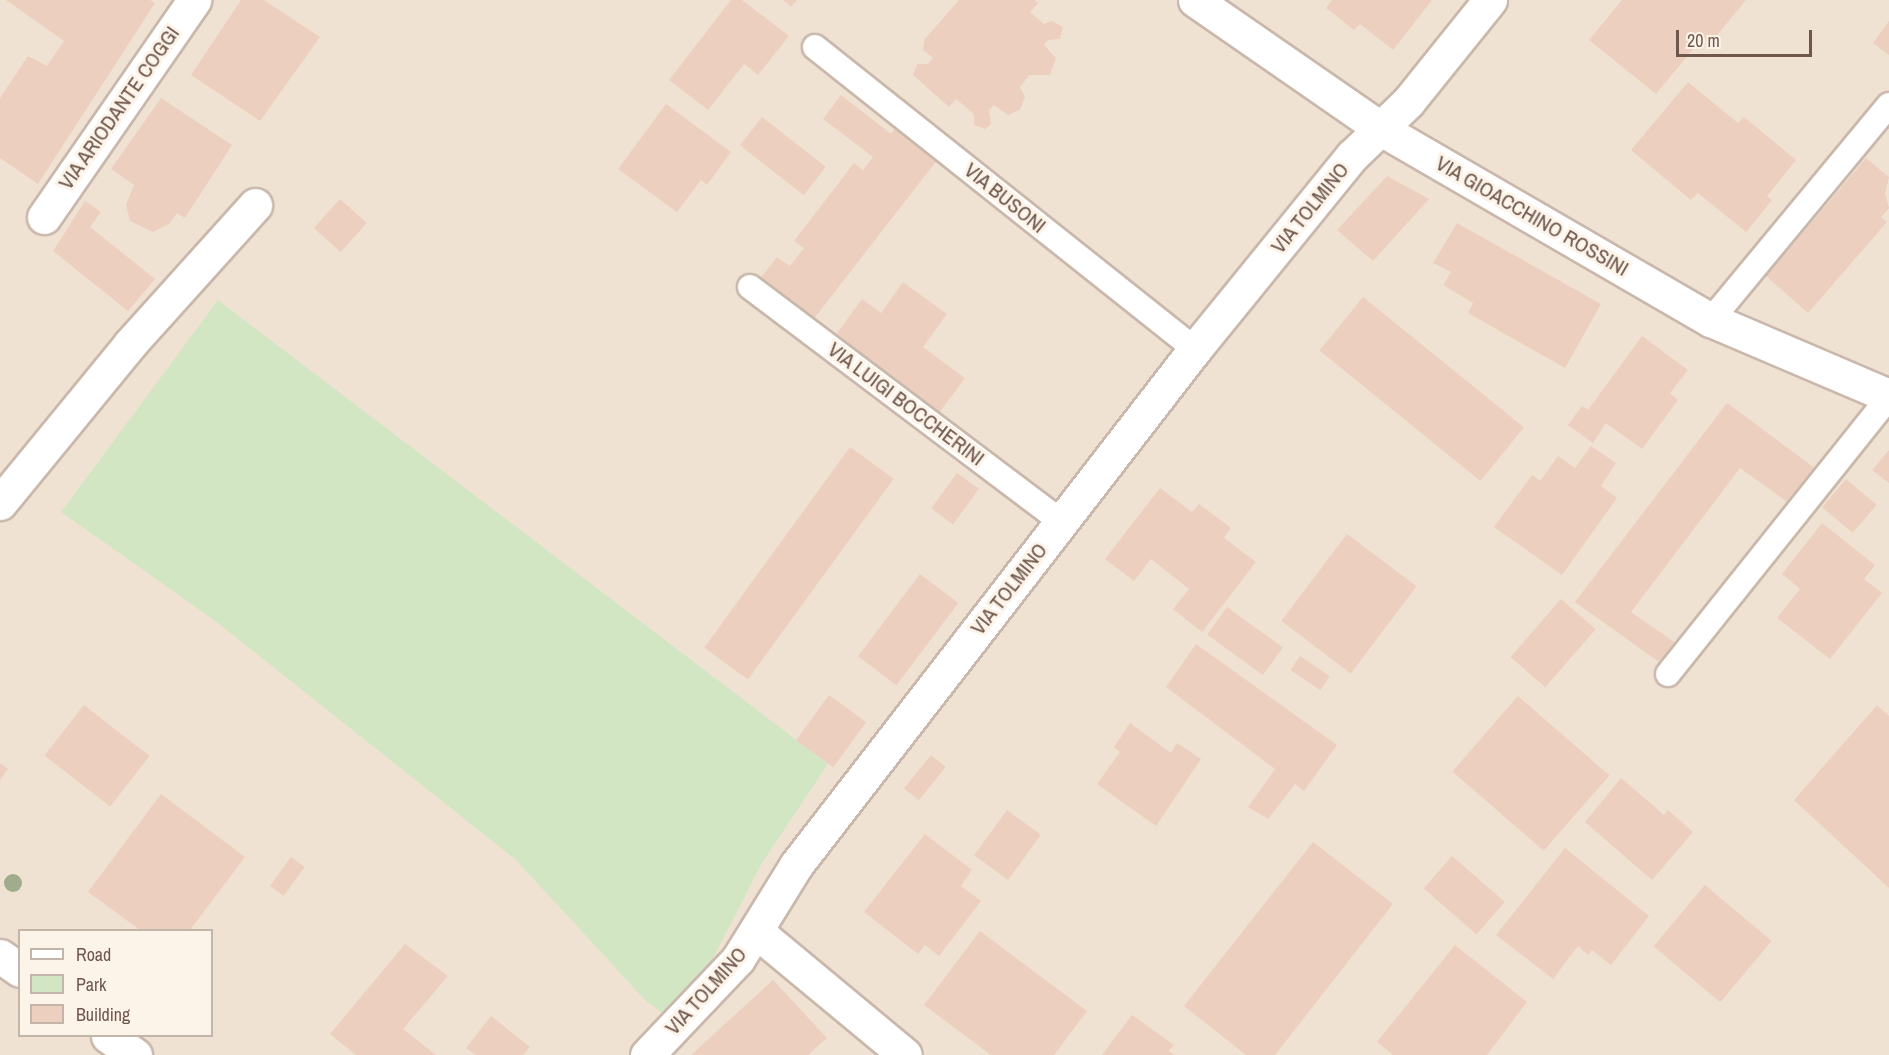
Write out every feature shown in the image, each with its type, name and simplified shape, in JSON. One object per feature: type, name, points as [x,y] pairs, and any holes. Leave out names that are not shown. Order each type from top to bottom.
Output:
[{"type":"street","name":"VIA ARIODANTE COGGI","points":[[44,217],[194,0]]},
{"type":"street","name":"VIA GIOACCHINO ROSSINI","points":[[1195,0],[1381,129],[1711,320],[1889,397]]},
{"type":"street","name":"VIA TOLMINO","points":[[647,1055],[716,986],[757,932],[797,864],[1061,521],[1195,349],[1352,156],[1408,102],[1478,4]]},
{"type":"street","points":[[0,503],[130,344],[255,205]]},
{"type":"street","points":[[757,932],[904,1055]]},
{"type":"street","points":[[0,956],[18,969]]},
{"type":"street","points":[[111,1037],[135,1055]]},
{"type":"lane","name":"VIA BUSONI","points":[[815,46],[1195,349]]},
{"type":"lane","points":[[1711,320],[1889,105]]},
{"type":"lane","name":"VIA LUIGI BOCCHERINI","points":[[750,287],[1061,521]]},
{"type":"lane","points":[[1668,674],[1889,397]]},
{"type":"shaded area","points":[[0,0],[1889,0],[1889,1055],[0,1055]]},
{"type":"green space","points":[[218,300],[828,764],[762,863],[711,962],[662,1013],[645,1000],[516,860],[214,620],[61,512]]},
{"type":"building","points":[[6,0],[150,0],[155,3],[38,184],[0,158],[0,98],[28,56],[47,66],[64,41]]},
{"type":"building","points":[[241,0],[264,0],[320,37],[260,121],[191,75]]},
{"type":"building","points":[[731,0],[742,0],[789,36],[758,75],[744,64],[708,110],[669,80]]},
{"type":"building","points":[[783,0],[797,0],[791,7]]},
{"type":"building","points":[[959,0],[1035,0],[1038,3],[1030,12],[1044,24],[1052,21],[1063,27],[1060,39],[1048,40],[1044,45],[1056,58],[1050,75],[1029,75],[1020,87],[1025,97],[1020,110],[1008,115],[994,105],[989,110],[991,124],[985,129],[974,125],[974,114],[956,99],[949,107],[913,75],[917,64],[928,64],[933,58],[923,50],[924,40]]},
{"type":"building","points":[[1332,0],[1432,0],[1393,50],[1360,24],[1354,30],[1326,8]]},
{"type":"building","points":[[1622,0],[1746,0],[1710,44],[1703,37],[1656,94],[1589,40]]},
{"type":"building","points":[[1889,21],[1889,55],[1873,43]]},
{"type":"building","points":[[1688,82],[1738,123],[1744,117],[1796,160],[1767,196],[1772,200],[1746,232],[1698,193],[1691,200],[1631,150]]},
{"type":"building","points":[[841,95],[891,134],[896,127],[938,159],[809,325],[756,284],[777,257],[790,266],[804,248],[794,241],[854,163],[863,170],[873,157],[823,119]]},
{"type":"building","points":[[161,98],[232,145],[185,218],[177,213],[169,224],[153,232],[130,221],[126,205],[134,185],[111,169]]},
{"type":"building","points":[[666,104],[731,152],[707,185],[701,180],[677,212],[618,169]]},
{"type":"building","points":[[762,117],[826,167],[804,195],[740,145]]},
{"type":"building","points":[[1866,158],[1889,177],[1885,194],[1889,208],[1881,217],[1887,222],[1808,313],[1766,276]]},
{"type":"building","points":[[1387,176],[1429,199],[1373,261],[1337,230]]},
{"type":"building","points":[[340,199],[367,223],[341,252],[314,228]]},
{"type":"building","points":[[85,201],[101,212],[90,227],[155,279],[128,311],[53,251]]},
{"type":"building","points":[[1457,223],[1601,304],[1565,368],[1468,313],[1473,303],[1443,285],[1451,272],[1433,263]]},
{"type":"building","points":[[903,282],[947,314],[923,347],[965,378],[939,413],[835,336],[862,299],[881,313]]},
{"type":"building","points":[[1363,297],[1524,427],[1480,481],[1320,351]]},
{"type":"building","points":[[1642,336],[1688,370],[1670,393],[1678,400],[1642,449],[1606,423],[1593,443],[1568,425],[1582,406],[1588,410]]},
{"type":"building","points":[[1727,403],[1816,469],[1790,504],[1740,468],[1631,612],[1677,644],[1662,664],[1575,602]]},
{"type":"building","points":[[1591,446],[1616,463],[1601,486],[1617,498],[1562,575],[1494,527],[1532,475],[1540,481],[1558,456],[1575,468]]},
{"type":"building","points":[[850,447],[894,479],[748,679],[704,648]]},
{"type":"building","points":[[1889,450],[1889,483],[1872,470]]},
{"type":"building","points":[[957,473],[979,489],[953,524],[931,509]]},
{"type":"building","points":[[1846,479],[1877,505],[1853,533],[1822,507]]},
{"type":"building","points":[[1160,488],[1192,512],[1199,504],[1231,528],[1224,538],[1256,562],[1202,632],[1173,609],[1189,589],[1151,559],[1134,581],[1105,559]]},
{"type":"building","points":[[1822,523],[1875,565],[1864,579],[1882,593],[1830,659],[1777,618],[1800,589],[1782,574]]},
{"type":"building","points":[[1347,534],[1416,586],[1351,673],[1281,621]]},
{"type":"building","points":[[920,574],[958,603],[896,685],[858,656]]},
{"type":"building","points":[[1561,599],[1596,629],[1545,687],[1510,657]]},
{"type":"building","points":[[1227,607],[1283,648],[1263,675],[1207,635]]},
{"type":"building","points":[[1196,644],[1337,745],[1304,791],[1295,784],[1268,819],[1248,807],[1275,769],[1166,687]]},
{"type":"building","points":[[1300,656],[1330,676],[1320,690],[1290,670]]},
{"type":"building","points":[[829,695],[866,722],[833,767],[796,740]]},
{"type":"building","points":[[1518,696],[1609,775],[1544,851],[1452,771]]},
{"type":"building","points":[[84,705],[149,756],[110,807],[45,755]]},
{"type":"building","points":[[1877,705],[1889,716],[1889,888],[1794,800]]},
{"type":"building","points":[[1130,723],[1171,753],[1177,743],[1201,759],[1156,826],[1097,784],[1120,752],[1114,747]]},
{"type":"building","points":[[931,755],[946,767],[919,800],[904,788]]},
{"type":"building","points":[[0,763],[8,769],[0,780]]},
{"type":"building","points":[[1621,778],[1664,815],[1668,810],[1693,832],[1652,880],[1585,822]]},
{"type":"building","points":[[161,794],[245,857],[191,929],[139,929],[88,892]]},
{"type":"building","points":[[1007,810],[1041,835],[1008,880],[974,855]]},
{"type":"building","points":[[925,834],[972,870],[961,886],[981,901],[939,956],[925,945],[918,954],[864,912]]},
{"type":"building","points":[[1313,842],[1393,904],[1275,1055],[1246,1055],[1184,1006]]},
{"type":"building","points":[[1565,848],[1649,916],[1611,965],[1592,950],[1588,955],[1578,946],[1553,979],[1496,935]]},
{"type":"building","points":[[1452,856],[1505,902],[1477,934],[1424,888]]},
{"type":"building","points":[[291,857],[305,867],[284,896],[270,886]]},
{"type":"building","points":[[1705,885],[1772,941],[1720,1002],[1654,946]]},
{"type":"building","points":[[980,931],[1087,1011],[1054,1055],[991,1055],[924,1005]]},
{"type":"building","points":[[405,944],[448,976],[403,1029],[436,1055],[356,1055],[330,1034]]},
{"type":"building","points":[[1455,945],[1527,1002],[1487,1055],[1393,1055],[1377,1042]]},
{"type":"building","points":[[773,980],[827,1038],[808,1055],[691,1055]]},
{"type":"building","points":[[1132,1015],[1174,1045],[1169,1051],[1175,1055],[1102,1055]]},
{"type":"building","points":[[491,1016],[530,1047],[523,1055],[476,1055],[466,1048]]}]
